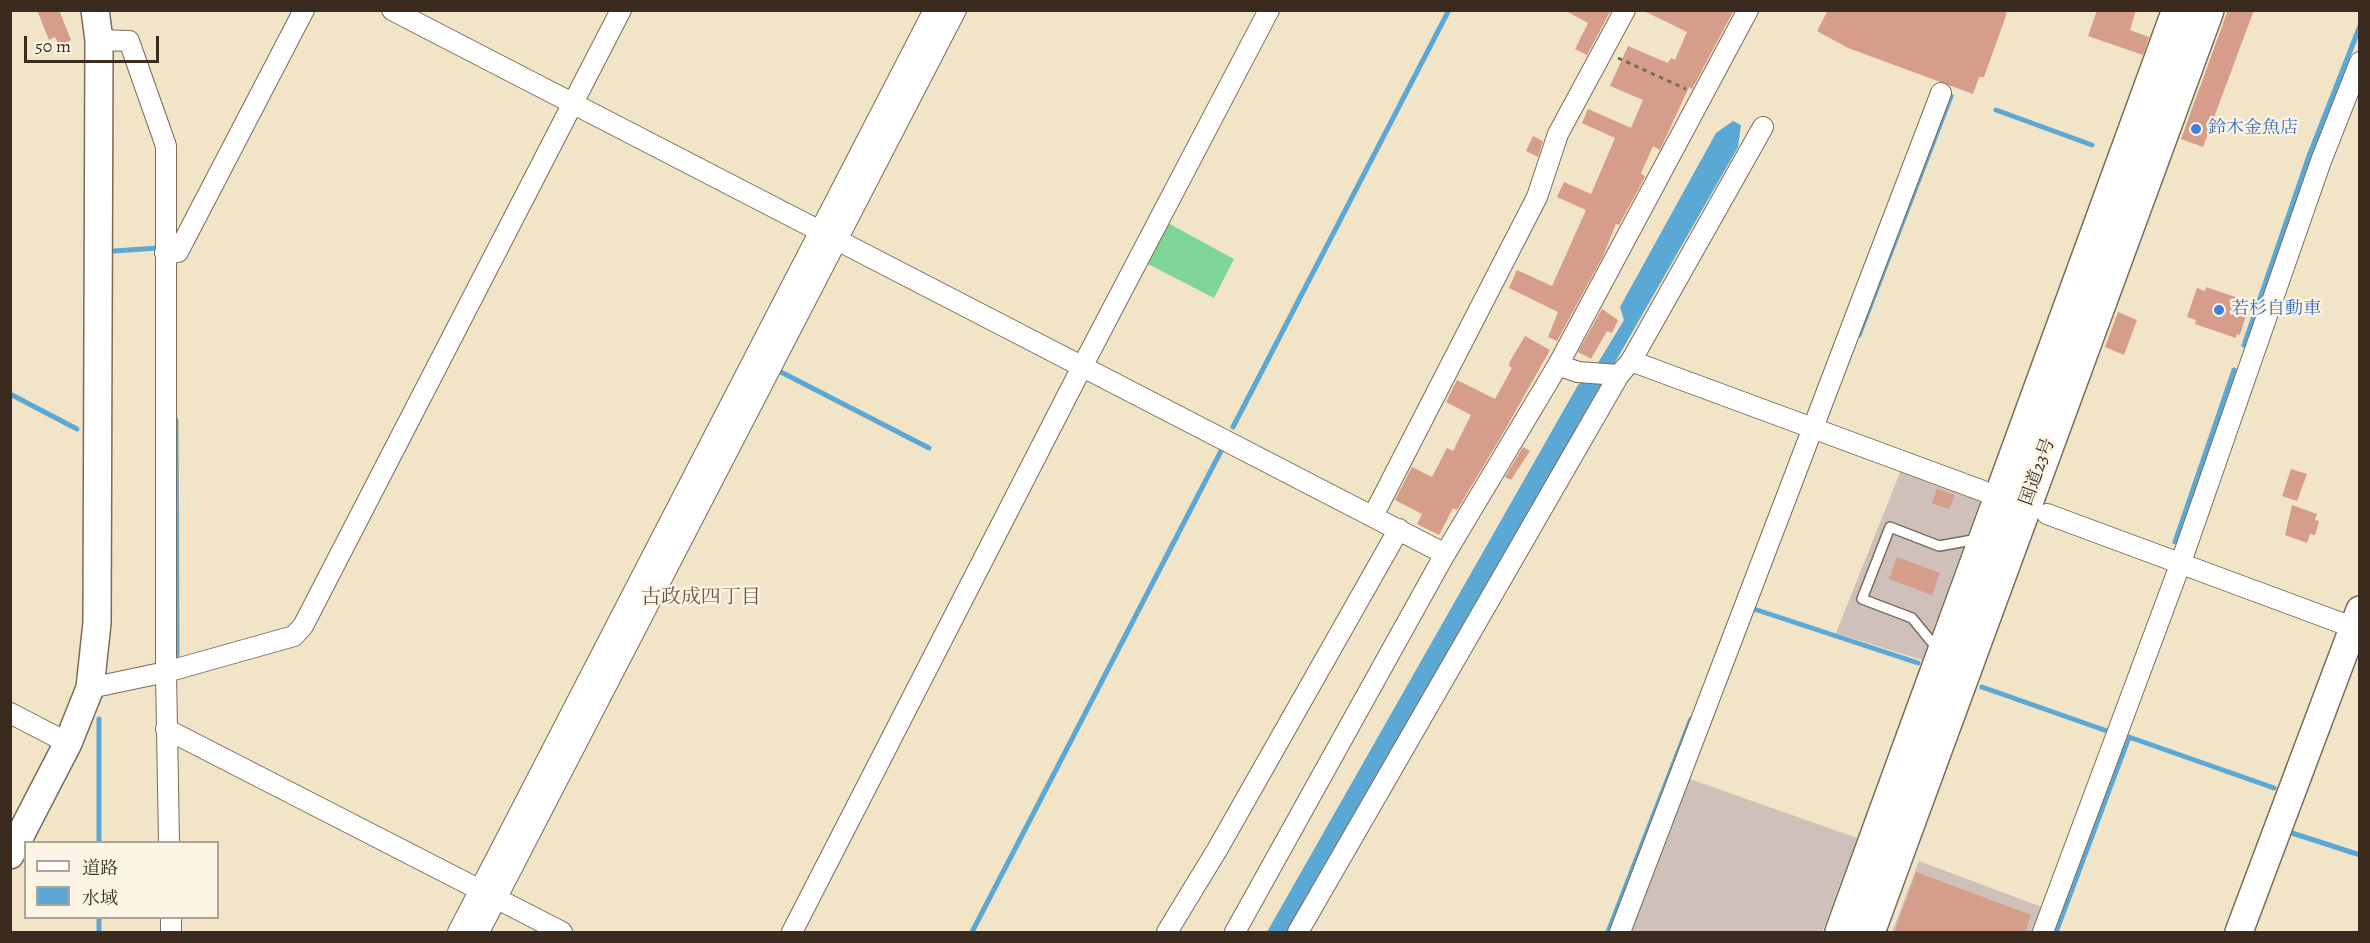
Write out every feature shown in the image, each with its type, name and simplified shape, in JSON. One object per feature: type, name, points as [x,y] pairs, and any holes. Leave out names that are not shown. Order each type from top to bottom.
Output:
[{"type":"highway","name":"国道23号","points":[[1842,933],[2179,10]]},
{"type":"highway","name":"国道23号","points":[[1868,933],[2207,10]]},
{"type":"street","points":[[10,855],[68,743],[90,688],[97,623],[99,40],[95,10]]},
{"type":"street","points":[[165,253],[178,252],[304,10]]},
{"type":"street","points":[[392,10],[1446,554]]},
{"type":"street","points":[[90,688],[166,672],[294,636],[303,626],[621,10]]},
{"type":"street","points":[[479,933],[488,895],[820,230],[934,10]]},
{"type":"street","points":[[458,933],[488,895],[839,239],[956,10]]},
{"type":"street","points":[[792,933],[1083,365],[1269,10]]},
{"type":"street","points":[[1373,516],[1537,197],[1558,134],[1625,10]]},
{"type":"street","points":[[1234,933],[1446,554],[1558,365],[1748,10]]},
{"type":"street","points":[[99,40],[129,41],[166,146],[166,729],[169,841]]},
{"type":"street","points":[[2043,933],[2180,566],[2320,161],[2360,62]]},
{"type":"street","points":[[1620,933],[1941,93]]},
{"type":"street","points":[[1298,933],[1620,370],[1763,127]]},
{"type":"street","points":[[1558,365],[1578,372],[1620,370],[1813,427],[1983,491]]},
{"type":"street","points":[[2047,514],[2180,566],[2357,623],[2239,933]]},
{"type":"street","points":[[1167,933],[1217,850],[1399,529]]},
{"type":"street","points":[[10,713],[68,743]]},
{"type":"street","points":[[166,729],[562,933]]},
{"type":"lane","points":[[1944,657],[1912,618],[1862,599],[1890,527],[1940,546],[1987,537]]},
{"type":"path","points":[[1603,51],[1703,97]]},
{"type":"shaded area","points":[[1901,470],[1981,498],[1922,660],[1836,633]]},
{"type":"shaded area","points":[[1687,778],[1857,838],[1822,932],[1627,932]]},
{"type":"shaded area","points":[[1919,861],[2042,907],[2032,932],[1892,932]]},
{"type":"green space","points":[[1166,222],[1234,259],[1214,298],[1144,262]]},
{"type":"water","points":[[1733,121],[1741,125],[1738,147],[1352,823],[1289,932],[1267,932],[1578,385],[1593,371],[1624,320],[1620,307],[1716,133]]},
{"type":"building","points":[[37,10],[59,10],[71,40],[59,46],[55,37],[49,40]]},
{"type":"building","points":[[1564,10],[1611,10],[1587,55],[1575,49],[1588,23]]},
{"type":"building","points":[[1642,10],[1734,10],[1692,89],[1689,87],[1660,150],[1653,146],[1641,173],[1645,177],[1619,225],[1616,224],[1603,256],[1557,341],[1548,337],[1558,312],[1509,288],[1517,270],[1552,286],[1586,210],[1557,197],[1564,182],[1591,194],[1615,138],[1582,123],[1588,109],[1631,128],[1643,100],[1610,86],[1628,46],[1668,63],[1671,58],[1675,60],[1687,32]]},
{"type":"building","points":[[1828,10],[1999,10],[2007,13],[1984,77],[1979,77],[1973,94],[1848,48],[1817,31]]},
{"type":"building","points":[[2097,10],[2136,10],[2130,30],[2149,37],[2143,55],[2088,36]]},
{"type":"building","points":[[2228,10],[2254,10],[2203,147],[2181,139]]},
{"type":"building","points":[[1533,136],[1543,141],[1538,157],[1526,151]]},
{"type":"building","points":[[2206,287],[2250,302],[2240,335],[2237,334],[2236,338],[2195,324],[2196,320],[2187,317],[2197,288],[2205,291]]},
{"type":"building","points":[[1602,309],[1618,320],[1612,333],[1607,331],[1591,359],[1578,352]]},
{"type":"building","points":[[2118,312],[2137,320],[2124,355],[2105,347]]},
{"type":"building","points":[[1525,336],[1550,350],[1502,435],[1457,510],[1453,508],[1439,535],[1417,524],[1422,514],[1395,500],[1412,467],[1432,477],[1447,448],[1453,451],[1471,415],[1446,402],[1457,380],[1495,399],[1512,368],[1509,366],[1510,361]]},
{"type":"building","points":[[1523,447],[1530,451],[1511,480],[1505,477]]},
{"type":"building","points":[[2291,469],[2307,474],[2297,501],[2282,496]]},
{"type":"building","points":[[1937,489],[1955,495],[1949,509],[1932,503]]},
{"type":"building","points":[[2292,505],[2317,514],[2315,520],[2319,521],[2315,535],[2310,534],[2307,543],[2285,535]]},
{"type":"building","points":[[1897,557],[1940,573],[1932,595],[1889,579]]},
{"type":"building","points":[[1916,872],[2031,915],[2025,933],[1894,933]]},
{"type":"waterway","points":[[1233,427],[1449,10]]},
{"type":"waterway","points":[[2244,345],[2309,156],[2360,26]]},
{"type":"waterway","points":[[1859,335],[1951,96]]},
{"type":"waterway","points":[[1996,110],[2092,145]]},
{"type":"waterway","points":[[114,251],[158,248]]},
{"type":"waterway","points":[[777,370],[929,448]]},
{"type":"waterway","points":[[2175,542],[2234,370]]},
{"type":"waterway","points":[[10,394],[77,429]]},
{"type":"waterway","points":[[176,420],[177,655]]},
{"type":"waterway","points":[[972,932],[1222,449]]},
{"type":"waterway","points":[[1754,609],[1918,663]]},
{"type":"waterway","points":[[1982,687],[2107,731]]},
{"type":"waterway","points":[[99,719],[99,841]]},
{"type":"waterway","points":[[1608,932],[1691,719]]},
{"type":"waterway","points":[[2056,932],[2129,737],[2274,788]]},
{"type":"waterway","points":[[2292,833],[2360,855]]},
{"type":"waterway","points":[[99,919],[99,932]]},
{"type":"place","name":"鈴木金魚店","points":[[2196,129]]},
{"type":"place","name":"若杉自動車","points":[[2219,310]]},
{"type":"district","name":"古政成四丁目","points":[[701,598]]}]
